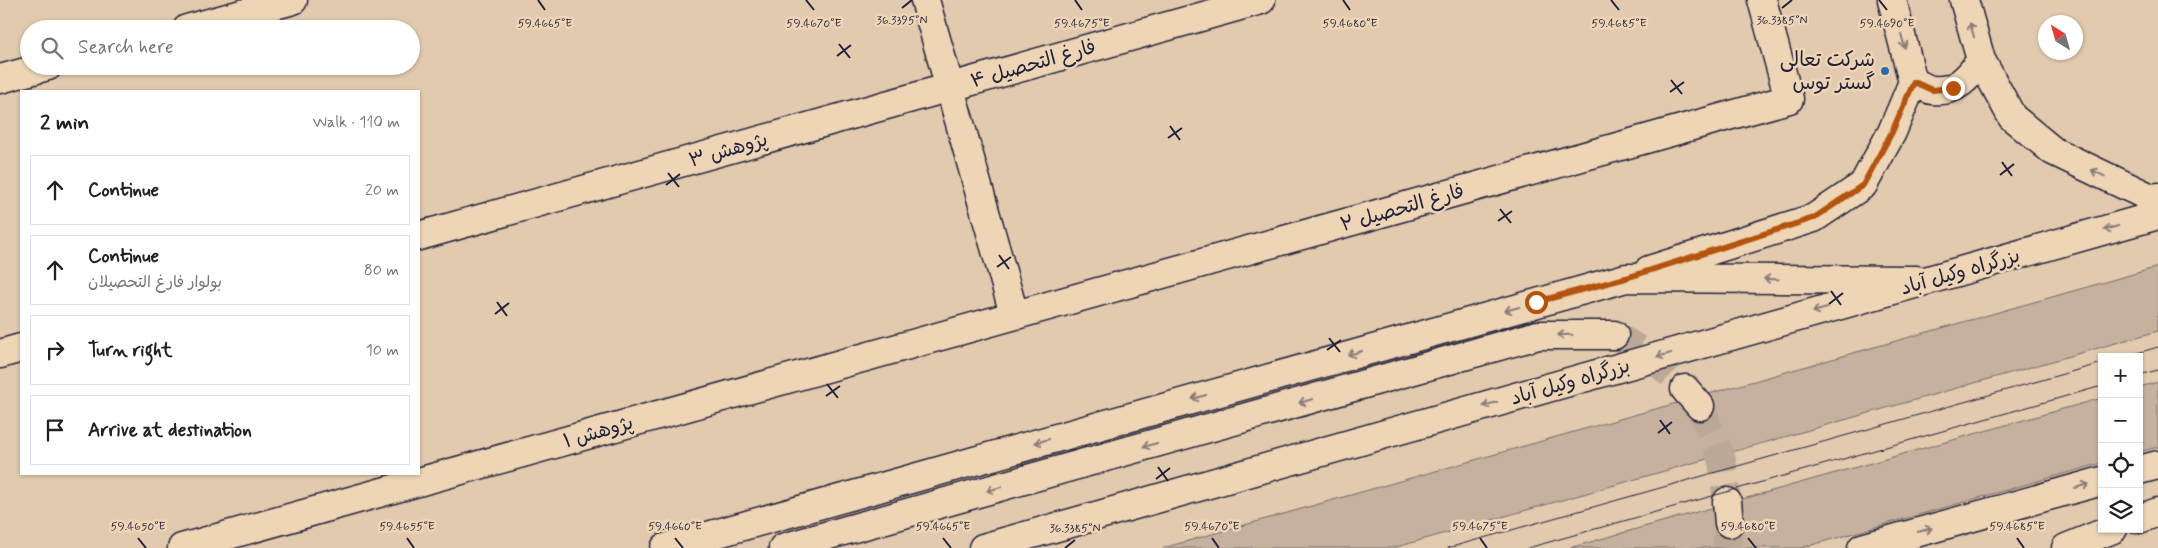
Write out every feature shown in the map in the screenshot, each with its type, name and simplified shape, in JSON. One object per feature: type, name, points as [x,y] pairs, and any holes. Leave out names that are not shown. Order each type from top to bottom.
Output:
[{"type":"main road","points":[[220,20],[293,0]]},
{"type":"main road","points":[[926,0],[1014,314]]},
{"type":"main road","name":"فارغ التحصیل ۴","points":[[950,87],[1261,0]]},
{"type":"main road","name":"فارغ التحصیل ۲","points":[[1014,314],[1789,99],[1762,0]]},
{"type":"main road","points":[[665,548],[1626,278],[1814,218],[1863,185],[1892,132],[1914,82],[1892,0]]},
{"type":"main road","points":[[1964,0],[1981,60],[2012,117],[2053,151],[2150,198],[2158,198]]},
{"type":"main road","points":[[1914,82],[1932,90],[1953,88],[1970,77],[1981,60]]},
{"type":"main road","points":[[0,79],[20,74]]},
{"type":"main road","name":"پژوهش ۳","points":[[420,236],[950,87]]},
{"type":"main road","name":"بزرگراه وکیل آباد","points":[[983,548],[2158,215]]},
{"type":"main road","points":[[1626,278],[1925,280]]},
{"type":"main road","name":"پژوهش ۱","points":[[182,548],[1014,314]]},
{"type":"main road","points":[[783,548],[1538,336],[1614,334]]},
{"type":"main road","points":[[0,354],[20,348]]},
{"type":"main road","points":[[2143,469],[2158,465]]},
{"type":"main road","points":[[1862,548],[2098,482]]},
{"type":"main road","points":[[2143,518],[2158,512]]},
{"type":"main road","points":[[2066,548],[2104,533]]},
{"type":"shaded area","points":[[2158,267],[2158,331],[1393,548],[1163,548]]},
{"type":"shaded area","points":[[2158,382],[2158,447],[2143,451],[2143,398],[2143,386]]},
{"type":"shaded area","points":[[2098,399],[2098,464],[1801,548],[1569,548]]},
{"type":"tunnel","points":[[1614,335],[1652,359],[1685,389]]},
{"type":"tunnel","points":[[1700,406],[1722,460],[1727,502]]},
{"type":"tunnel","points":[[1726,548],[1729,523]]},
{"type":"tram line","points":[[2138,353],[2158,347]]},
{"type":"tram line","points":[[1448,548],[2098,364]]},
{"type":"tram line","points":[[2143,374],[2158,370]]},
{"type":"tram line","points":[[1528,548],[2098,387]]},
{"type":"place","name":"شرکت تعالی گستر توس","points":[[1885,71]]},
{"type":"route","points":[[1536,302],[1626,278],[1814,218],[1863,185],[1892,132],[1914,82],[1932,90],[1953,88]]}]
